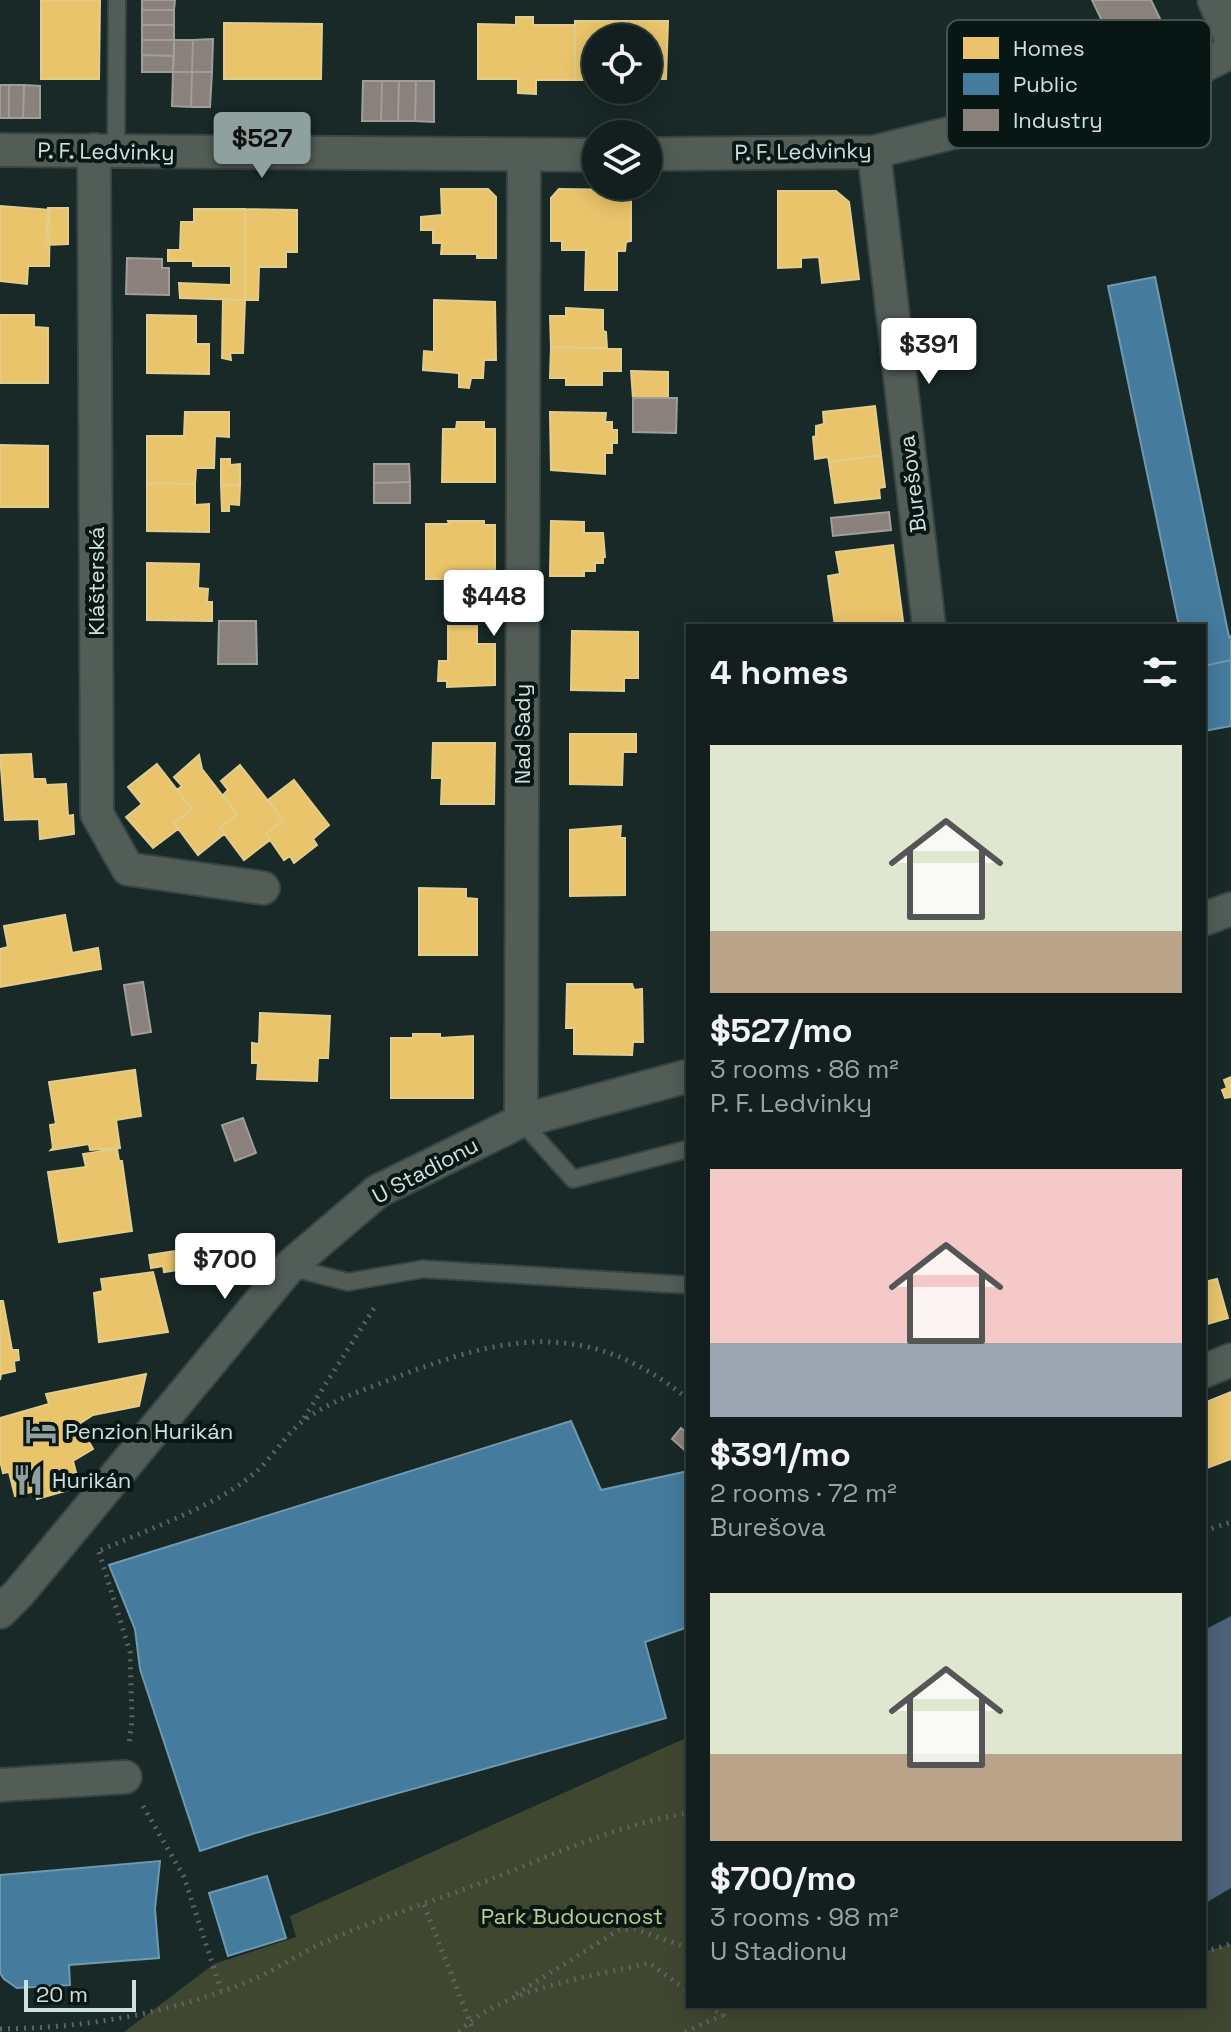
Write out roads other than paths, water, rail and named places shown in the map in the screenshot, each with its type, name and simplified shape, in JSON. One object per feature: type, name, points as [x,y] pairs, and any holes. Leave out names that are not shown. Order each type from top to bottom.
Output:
[{"type":"street","points":[[1214,0],[1231,39]]},
{"type":"street","name":"P. F. Ledvinky","points":[[1211,62],[1231,52]]},
{"type":"street","name":"P. F. Ledvinky","points":[[662,154],[874,152],[947,134]]},
{"type":"street","name":"P. F. Ledvinky","points":[[0,150],[582,155]]},
{"type":"street","name":"Klášterská","points":[[105,150],[97,814],[128,869],[263,888]]},
{"type":"street","name":"Burešova","points":[[874,152],[929,624]]},
{"type":"street","name":"Nad Sady","points":[[521,1121],[524,155]]},
{"type":"street","points":[[1206,918],[1231,909]]},
{"type":"street","name":"U Stadionu","points":[[0,1612],[289,1267],[378,1191],[521,1121],[686,1077]]},
{"type":"street","points":[[1206,1370],[1231,1360]]},
{"type":"street","points":[[0,1785],[125,1777]]},
{"type":"lane","points":[[105,150],[117,0]]},
{"type":"lane","points":[[521,1121],[573,1179],[686,1150]]},
{"type":"lane","points":[[289,1267],[348,1282],[423,1269],[686,1285]]},
{"type":"water","points":[[1231,1616],[1231,1888],[1206,1903],[1206,1629]]},
{"type":"place","name":"Penzion Hurikán","points":[[41,1431]]},
{"type":"place","name":"Hurikán","points":[[28,1480]]},
{"type":"park label","name":"Park Budoucnost","points":[[572,1916]]}]
